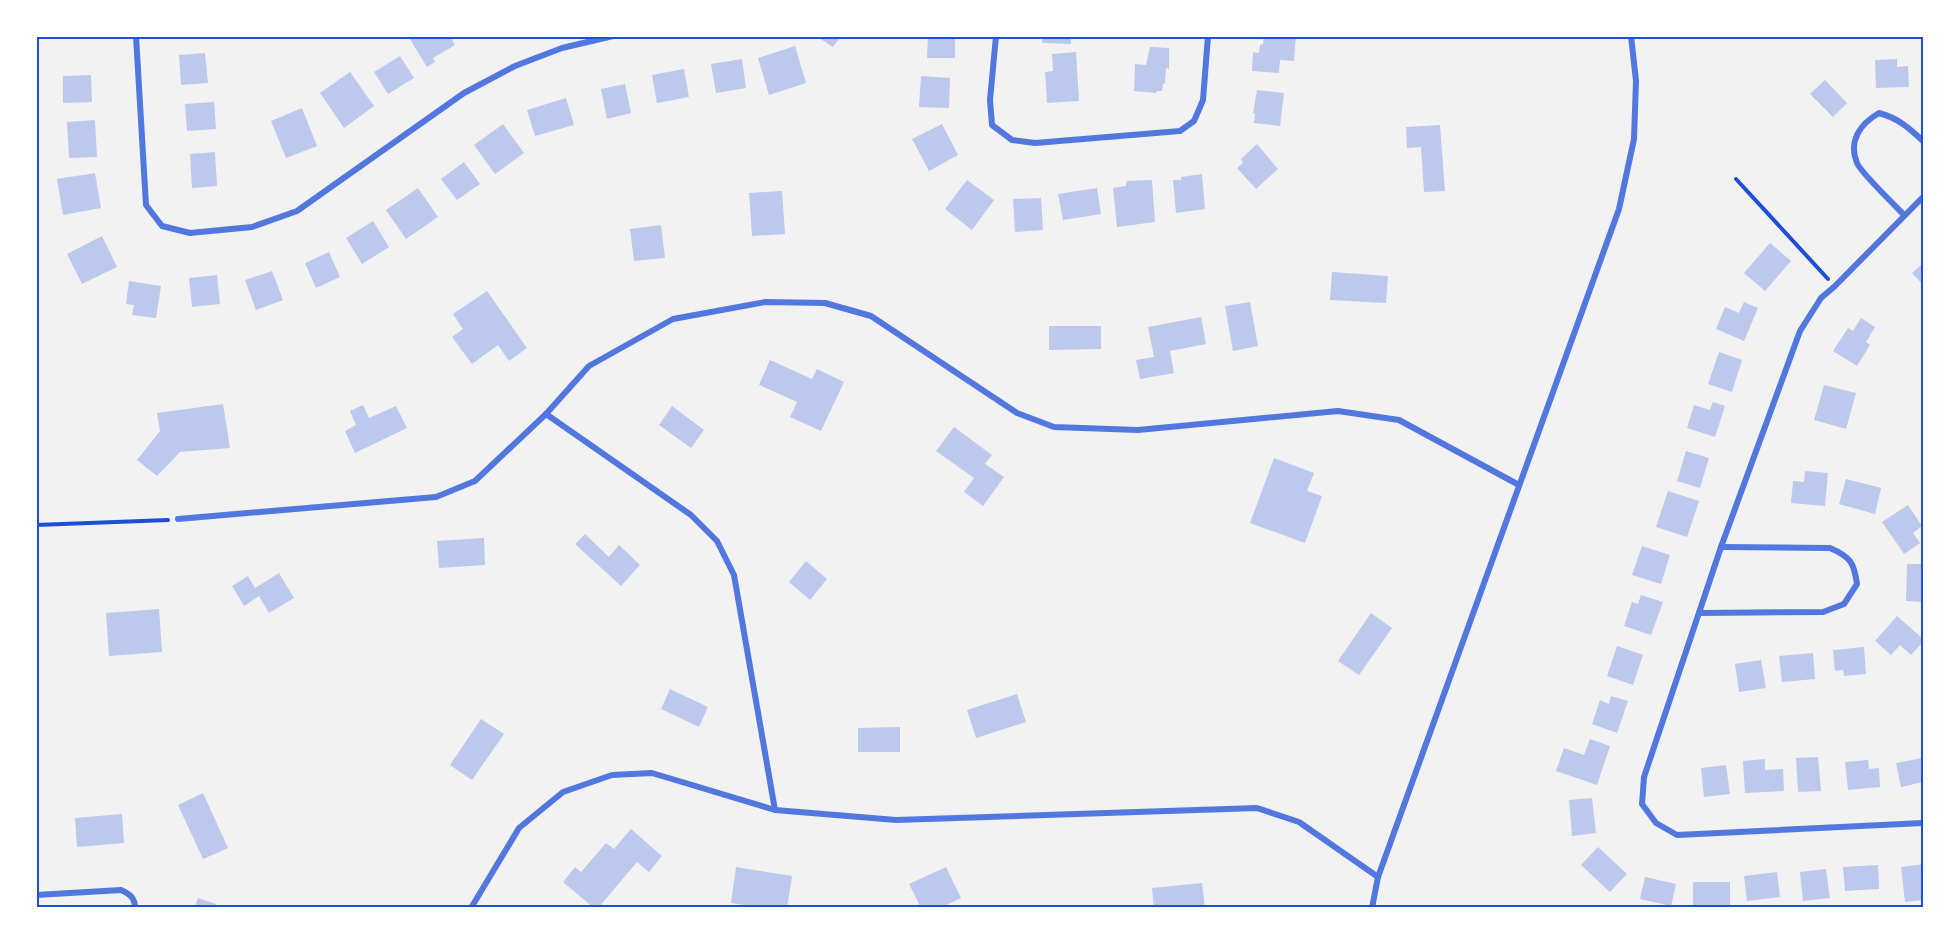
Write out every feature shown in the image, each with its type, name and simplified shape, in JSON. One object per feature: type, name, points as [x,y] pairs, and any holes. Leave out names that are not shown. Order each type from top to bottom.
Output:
[{"type":"street","points":[[136,36],[146,205],[162,226],[190,233],[252,228],[297,211],[464,93],[515,66],[562,48],[612,36]]},
{"type":"street","points":[[996,36],[990,100],[992,125],[1012,140],[1035,143],[1180,131],[1194,121],[1203,100],[1208,36]]},
{"type":"street","points":[[1372,908],[1378,877],[1619,209],[1634,139],[1636,81],[1631,36]]},
{"type":"street","points":[[1904,215],[1857,165],[1854,150],[1856,136],[1864,122],[1879,113],[1893,117],[1908,126],[1923,141]]},
{"type":"street","points":[[1923,197],[1821,298],[1800,331],[1721,547],[1644,777],[1642,804],[1656,823],[1677,835],[1923,823]]},
{"type":"street","points":[[178,519],[436,497],[475,481],[546,414],[590,366],[673,319],[765,302],[825,303],[870,316],[1017,413],[1054,427],[1138,430],[1338,411],[1399,420],[1519,485]]},
{"type":"street","points":[[546,414],[691,515],[717,541],[734,575],[775,810]]},
{"type":"street","points":[[1699,613],[1822,612],[1844,604],[1857,584],[1854,567],[1845,554],[1830,548],[1721,547]]},
{"type":"street","points":[[471,908],[519,828],[563,792],[612,775],[652,773],[775,810],[896,820],[1257,808],[1299,822],[1378,877]]},
{"type":"street","points":[[36,895],[122,890],[133,898],[135,908]]},
{"type":"path","points":[[1736,178],[1835,286]]},
{"type":"path","points":[[36,525],[178,519]]},
{"type":"building","points":[[408,36],[450,36],[455,45],[433,58],[435,62],[427,67]]},
{"type":"building","points":[[816,36],[841,36],[833,47]]},
{"type":"building","points":[[928,36],[955,36],[955,58],[927,58]]},
{"type":"building","points":[[1043,36],[1071,36],[1071,44],[1042,43]]},
{"type":"building","points":[[1264,36],[1296,36],[1294,61],[1280,60],[1279,73],[1252,71],[1253,52],[1259,53]]},
{"type":"building","points":[[795,46],[806,83],[769,95],[758,58]]},
{"type":"building","points":[[1150,47],[1169,48],[1169,69],[1166,68],[1165,83],[1162,91],[1156,93],[1134,91],[1135,64],[1146,65]]},
{"type":"building","points":[[1076,52],[1079,101],[1047,103],[1045,72],[1053,71],[1052,54]]},
{"type":"building","points":[[205,53],[208,83],[181,85],[179,55]]},
{"type":"building","points":[[400,56],[414,78],[388,94],[374,72]]},
{"type":"building","points":[[742,59],[746,88],[716,93],[711,64]]},
{"type":"building","points":[[1897,59],[1897,67],[1908,66],[1909,87],[1876,88],[1875,60]]},
{"type":"building","points":[[684,69],[689,97],[657,103],[652,75]]},
{"type":"building","points":[[350,72],[374,106],[344,128],[320,93]]},
{"type":"building","points":[[91,75],[92,102],[63,103],[63,76]]},
{"type":"building","points":[[921,76],[950,78],[949,108],[919,107]]},
{"type":"building","points":[[1825,80],[1847,103],[1833,117],[1810,94]]},
{"type":"building","points":[[625,84],[631,113],[607,119],[601,89]]},
{"type":"building","points":[[1257,90],[1284,93],[1280,126],[1254,123],[1255,114],[1253,113]]},
{"type":"building","points":[[566,98],[574,125],[535,136],[527,110]]},
{"type":"building","points":[[214,102],[216,129],[187,131],[185,104]]},
{"type":"building","points":[[302,108],[317,146],[286,158],[271,121]]},
{"type":"building","points":[[95,120],[97,157],[69,158],[67,122]]},
{"type":"building","points":[[503,124],[524,153],[495,174],[474,145]]},
{"type":"building","points":[[942,124],[958,155],[929,171],[912,139]]},
{"type":"building","points":[[1440,125],[1445,191],[1424,192],[1421,147],[1407,148],[1406,127]]},
{"type":"building","points":[[1257,144],[1278,169],[1256,189],[1237,168],[1243,163],[1241,159]]},
{"type":"building","points":[[215,152],[217,186],[192,188],[190,154]]},
{"type":"building","points":[[464,162],[480,184],[457,200],[441,179]]},
{"type":"building","points":[[95,173],[101,208],[63,215],[57,179]]},
{"type":"building","points":[[1202,174],[1205,209],[1176,213],[1173,180]]},
{"type":"building","points":[[967,180],[994,200],[972,230],[945,209]]},
{"type":"building","points":[[1152,180],[1155,222],[1117,227],[1113,188],[1126,186],[1127,181]]},
{"type":"building","points":[[418,188],[438,217],[406,239],[386,210]]},
{"type":"building","points":[[1097,188],[1101,214],[1063,220],[1058,194]]},
{"type":"building","points":[[782,191],[785,234],[752,236],[749,193]]},
{"type":"building","points":[[1041,198],[1043,230],[1015,232],[1013,199]]},
{"type":"building","points":[[373,221],[389,247],[362,264],[346,238]]},
{"type":"building","points":[[661,225],[665,258],[634,261],[630,229]]},
{"type":"building","points":[[102,236],[117,267],[82,284],[67,254]]},
{"type":"building","points":[[1770,243],[1791,261],[1765,291],[1744,273]]},
{"type":"building","points":[[329,252],[340,277],[316,288],[305,263]]},
{"type":"building","points":[[1923,263],[1923,285],[1912,273]]},
{"type":"building","points":[[272,271],[283,300],[256,310],[245,280]]},
{"type":"building","points":[[1332,272],[1388,276],[1386,303],[1330,300]]},
{"type":"building","points":[[217,275],[220,304],[192,307],[189,278]]},
{"type":"building","points":[[129,281],[161,286],[156,318],[132,315],[134,305],[126,304]]},
{"type":"building","points":[[487,291],[527,348],[509,361],[498,345],[472,364],[452,337],[463,329],[453,314]]},
{"type":"building","points":[[1250,302],[1258,346],[1233,351],[1225,306]]},
{"type":"building","points":[[1744,302],[1758,308],[1744,341],[1716,329],[1725,307],[1739,313]]},
{"type":"building","points":[[1201,317],[1206,344],[1170,351],[1174,373],[1140,379],[1136,360],[1154,357],[1148,327]]},
{"type":"building","points":[[1861,318],[1875,327],[1866,342],[1870,345],[1857,366],[1833,351],[1848,328],[1853,331]]},
{"type":"building","points":[[1049,326],[1101,326],[1101,349],[1049,350]]},
{"type":"building","points":[[1719,352],[1742,360],[1732,392],[1708,384]]},
{"type":"building","points":[[770,360],[812,379],[817,369],[844,382],[821,431],[790,417],[797,402],[759,385]]},
{"type":"building","points":[[1824,385],[1856,393],[1846,429],[1814,420]]},
{"type":"building","points":[[1713,402],[1725,406],[1715,437],[1687,428],[1694,405],[1710,410]]},
{"type":"building","points":[[223,404],[230,448],[180,452],[157,476],[137,460],[160,431],[157,413]]},
{"type":"building","points":[[363,405],[369,418],[396,406],[407,428],[355,453],[345,431],[356,425],[350,411]]},
{"type":"building","points":[[672,406],[704,430],[691,448],[659,425]]},
{"type":"building","points":[[954,427],[992,455],[985,464],[1004,477],[983,506],[964,492],[974,478],[936,451]]},
{"type":"building","points":[[1686,451],[1709,458],[1700,488],[1677,481]]},
{"type":"building","points":[[1274,458],[1314,473],[1307,491],[1322,496],[1305,543],[1250,523]]},
{"type":"building","points":[[1805,471],[1828,473],[1825,506],[1791,503],[1793,481],[1804,482]]},
{"type":"building","points":[[1846,479],[1881,488],[1875,514],[1839,504]]},
{"type":"building","points":[[1668,491],[1699,501],[1687,537],[1656,527]]},
{"type":"building","points":[[1908,505],[1922,526],[1913,533],[1920,543],[1904,554],[1882,522]]},
{"type":"building","points":[[585,534],[609,557],[619,545],[640,565],[621,586],[575,544]]},
{"type":"building","points":[[484,538],[485,565],[439,568],[437,541]]},
{"type":"building","points":[[1642,546],[1670,555],[1661,584],[1632,575]]},
{"type":"building","points":[[806,561],[827,579],[810,600],[789,582]]},
{"type":"building","points":[[1907,564],[1923,564],[1923,602],[1906,601]]},
{"type":"building","points":[[279,573],[294,598],[269,613],[259,596],[244,606],[232,586],[248,576],[255,588]]},
{"type":"building","points":[[1641,595],[1663,602],[1651,635],[1624,626],[1632,602],[1638,604]]},
{"type":"building","points":[[159,609],[162,652],[109,656],[106,613]]},
{"type":"building","points":[[1371,613],[1392,628],[1359,675],[1338,661]]},
{"type":"building","points":[[1897,616],[1923,639],[1911,655],[1900,645],[1891,655],[1875,641]]},
{"type":"building","points":[[1617,646],[1643,655],[1633,685],[1607,676]]},
{"type":"building","points":[[1864,647],[1866,674],[1844,676],[1843,670],[1835,671],[1833,650]]},
{"type":"building","points":[[1813,653],[1815,679],[1782,682],[1779,656]]},
{"type":"building","points":[[1761,660],[1766,688],[1739,692],[1735,664]]},
{"type":"building","points":[[670,689],[708,707],[699,727],[661,709]]},
{"type":"building","points":[[1017,694],[1026,722],[976,738],[967,710]]},
{"type":"building","points":[[1611,696],[1628,701],[1617,733],[1592,724],[1600,700],[1609,704]]},
{"type":"building","points":[[481,719],[504,734],[472,780],[450,765]]},
{"type":"building","points":[[900,727],[900,752],[858,752],[858,728]]},
{"type":"building","points":[[1590,739],[1610,746],[1597,785],[1556,771],[1564,748],[1584,755]]},
{"type":"building","points":[[1818,757],[1821,791],[1798,792],[1796,758]]},
{"type":"building","points":[[1923,758],[1923,782],[1901,787],[1896,763]]},
{"type":"building","points":[[1765,759],[1765,770],[1783,769],[1784,791],[1745,793],[1743,761]]},
{"type":"building","points":[[1868,760],[1869,769],[1879,768],[1880,787],[1848,790],[1845,762]]},
{"type":"building","points":[[1726,765],[1730,794],[1704,797],[1701,768]]},
{"type":"building","points":[[203,793],[228,848],[203,859],[178,805]]},
{"type":"building","points":[[1592,798],[1596,833],[1572,836],[1569,800]]},
{"type":"building","points":[[122,814],[124,843],[77,847],[75,818]]},
{"type":"building","points":[[631,829],[662,856],[649,872],[637,862],[598,908],[594,908],[563,882],[575,867],[581,872],[606,843],[614,849]]},
{"type":"building","points":[[1598,847],[1627,874],[1610,892],[1581,865]]},
{"type":"building","points":[[1923,864],[1923,900],[1905,902],[1901,867]]},
{"type":"building","points":[[1878,865],[1879,889],[1845,891],[1843,867]]},
{"type":"building","points":[[736,867],[792,876],[787,908],[765,908],[731,903]]},
{"type":"building","points":[[946,867],[961,898],[940,908],[921,908],[909,884]]},
{"type":"building","points":[[1826,869],[1830,898],[1803,901],[1800,872]]},
{"type":"building","points":[[1777,872],[1780,897],[1747,901],[1744,876]]},
{"type":"building","points":[[1645,877],[1676,884],[1671,906],[1640,899]]},
{"type":"building","points":[[1693,882],[1730,882],[1730,906],[1693,907]]},
{"type":"building","points":[[1202,883],[1205,908],[1154,908],[1152,888]]},
{"type":"building","points":[[198,898],[216,904],[215,908],[194,908]]}]
